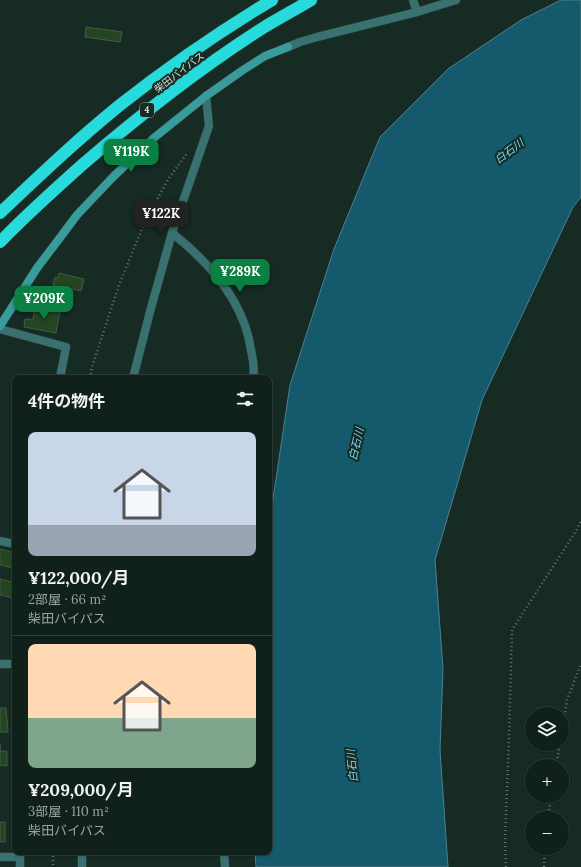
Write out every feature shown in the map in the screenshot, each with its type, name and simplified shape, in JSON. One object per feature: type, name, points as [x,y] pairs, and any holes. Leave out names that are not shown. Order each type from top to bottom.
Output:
[{"type":"highway","name":"柴田バイパス","points":[[0,213],[62,154],[120,105],[174,64],[233,24],[272,0]]},
{"type":"highway","name":"柴田バイパス","points":[[0,242],[17,224],[62,183],[144,113],[218,57],[311,0]]},
{"type":"street","points":[[413,0],[417,12]]},
{"type":"street","points":[[0,326],[37,268],[78,215],[112,177],[155,137],[206,96],[265,56],[288,47],[317,37],[417,12],[456,0]]},
{"type":"street","points":[[134,375],[172,233],[209,126],[206,96]]},
{"type":"street","points":[[172,233],[193,250],[221,280],[233,300],[243,318],[250,338],[253,375]]},
{"type":"street","points":[[0,329],[66,347],[61,375]]},
{"type":"street","points":[[0,541],[12,543]]},
{"type":"street","points":[[0,664],[12,664]]},
{"type":"street","points":[[0,857],[20,855],[20,867]]},
{"type":"street","points":[[82,855],[82,867]]},
{"type":"street","points":[[224,855],[225,867]]},
{"type":"path","points":[[91,375],[119,285],[146,219],[169,178],[188,151]]},
{"type":"path","points":[[506,867],[505,839],[512,630],[581,521]]},
{"type":"path","points":[[566,707],[567,700],[581,664]]},
{"type":"path","points":[[53,855],[53,867]]},
{"type":"path","points":[[544,867],[545,855]]},
{"type":"water","name":"白石川","points":[[561,0],[581,0],[581,197],[573,207],[482,400],[435,560],[443,669],[440,750],[448,867],[256,867],[255,855],[272,855],[272,506],[290,385],[334,249],[380,137],[448,69],[521,20]]},
{"type":"building","points":[[86,27],[122,32],[120,42],[85,37]]},
{"type":"building","points":[[59,273],[84,279],[81,291],[53,285],[55,277],[58,278]]},
{"type":"building","points":[[35,306],[60,310],[56,333],[24,327],[25,319],[33,320]]},
{"type":"building","points":[[0,549],[12,552],[12,568],[0,565]]},
{"type":"building","points":[[0,579],[12,582],[12,598],[0,595]]},
{"type":"building","points":[[0,708],[6,708],[8,732],[0,732]]},
{"type":"building","points":[[0,751],[7,751],[7,766],[0,765]]},
{"type":"building","points":[[0,822],[5,822],[5,842],[0,842]]}]
